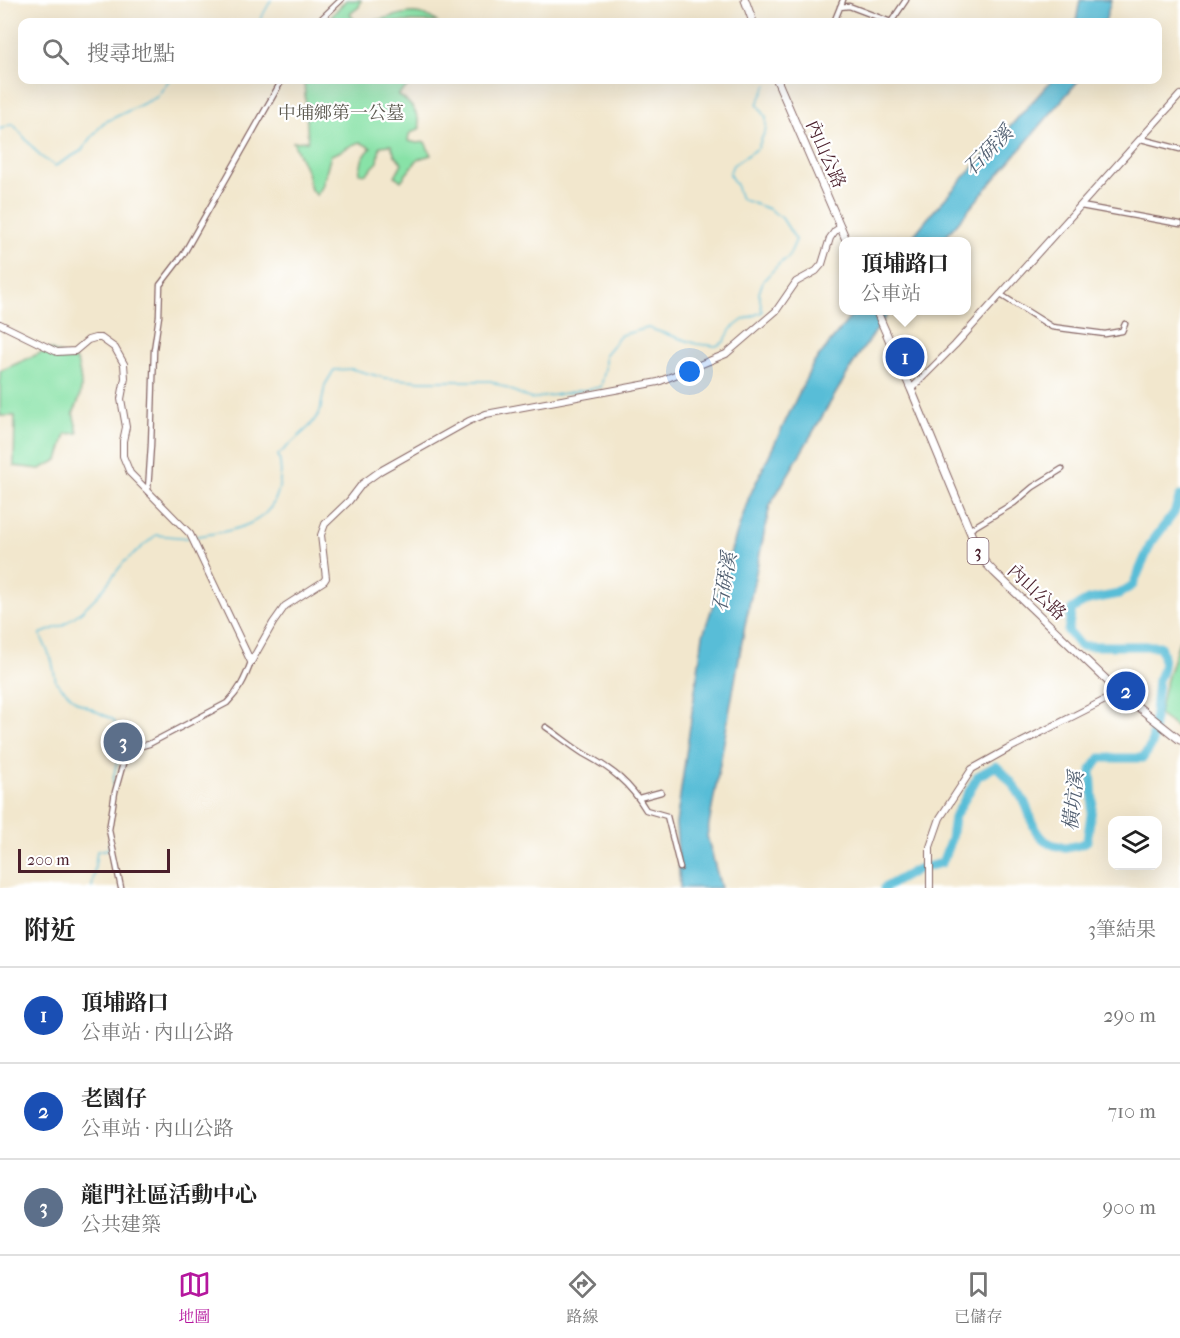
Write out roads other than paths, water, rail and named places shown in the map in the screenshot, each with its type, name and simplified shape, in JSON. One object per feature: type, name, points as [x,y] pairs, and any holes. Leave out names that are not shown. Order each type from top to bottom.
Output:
[{"type":"main road","points":[[745,0],[752,18]]},
{"type":"main road","name":"內山公路","points":[[779,84],[845,237]]},
{"type":"main road","name":"內山公路","points":[[878,315],[981,558],[1118,691],[1180,740]]},
{"type":"street","points":[[322,18],[341,0]]},
{"type":"street","points":[[836,18],[843,0]]},
{"type":"street","points":[[894,18],[906,0]]},
{"type":"street","points":[[840,7],[849,6],[880,18]]},
{"type":"street","points":[[148,490],[154,350],[159,316],[160,285],[183,255],[280,84]]},
{"type":"street","points":[[911,389],[1001,295],[1180,95]]},
{"type":"street","points":[[1141,139],[1180,149]]},
{"type":"street","points":[[1081,206],[1180,224]]},
{"type":"street","points":[[121,888],[109,830],[115,792],[126,753],[131,749],[149,744],[226,703],[236,694],[273,622],[285,606],[326,578],[321,535],[326,524],[362,484],[428,443],[486,414],[588,393],[658,382],[726,354],[776,311],[796,282],[816,271],[822,264],[830,238],[841,227]]},
{"type":"street","points":[[1001,295],[1052,327],[1105,334],[1122,332],[1125,324]]},
{"type":"street","points":[[0,324],[57,352],[75,351],[88,340],[95,338],[101,338],[115,348],[124,364],[125,378],[121,399],[126,426],[123,456],[130,472],[191,537],[251,662]]},
{"type":"street","points":[[969,530],[1014,503],[1033,487],[1062,469]]},
{"type":"street","points":[[930,888],[930,847],[940,818],[972,770],[1111,697],[1118,691]]},
{"type":"street","points":[[546,727],[582,753],[600,761],[623,780],[646,810],[668,818],[680,868]]},
{"type":"street","points":[[639,798],[661,792]]},
{"type":"water","points":[[1080,0],[1111,0],[1106,18],[1077,18]]},
{"type":"water","points":[[1048,84],[1076,84],[945,237],[912,237]]},
{"type":"water","name":"石硦溪","points":[[852,315],[887,315],[856,359],[770,505],[745,625],[707,836],[721,888],[680,888],[676,824],[703,635],[749,497],[813,364]]},
{"type":"waterway","points":[[261,18],[271,0]]},
{"type":"waterway","points":[[0,129],[13,124],[40,156],[55,166],[81,151],[103,123],[157,97],[166,84]]},
{"type":"waterway","points":[[193,537],[246,525],[267,511],[275,501],[279,487],[281,471],[278,455],[310,426],[320,412],[325,385],[334,370],[352,369],[385,378],[422,381],[491,381],[531,399],[601,387],[605,369],[605,354],[621,335],[648,328],[697,344],[716,346],[724,342],[731,329],[743,320],[762,312],[759,293],[763,281],[788,258],[796,240],[782,218],[769,209],[741,199],[729,174],[733,165],[758,148],[766,128],[766,117],[757,104],[767,85]]},
{"type":"waterway","name":"橫坑溪","points":[[884,888],[918,869],[942,863],[951,839],[954,818],[978,776],[996,766],[1019,793],[1035,829],[1045,840],[1051,844],[1066,847],[1087,841],[1093,801],[1091,770],[1100,758],[1143,758],[1152,744],[1158,680],[1163,667],[1163,655],[1160,646],[1080,646],[1068,631],[1072,609],[1088,600],[1119,594],[1133,585],[1151,543],[1174,513],[1180,496]]},
{"type":"waterway","points":[[113,793],[115,770],[123,749],[114,720],[77,702],[56,682],[52,661],[40,634],[63,625],[82,611],[99,594],[124,562],[156,535],[188,538]]},
{"type":"waterway","points":[[92,888],[97,851],[109,849],[109,842]]},
{"type":"place","name":"頂埔路口","points":[[905,357]]},
{"type":"place","name":"老園仔","points":[[1126,691]]},
{"type":"place","name":"龍門社區活動中心","points":[[123,742]]},
{"type":"park label","name":"中埔鄉第一公墓","points":[[341,113]]}]
